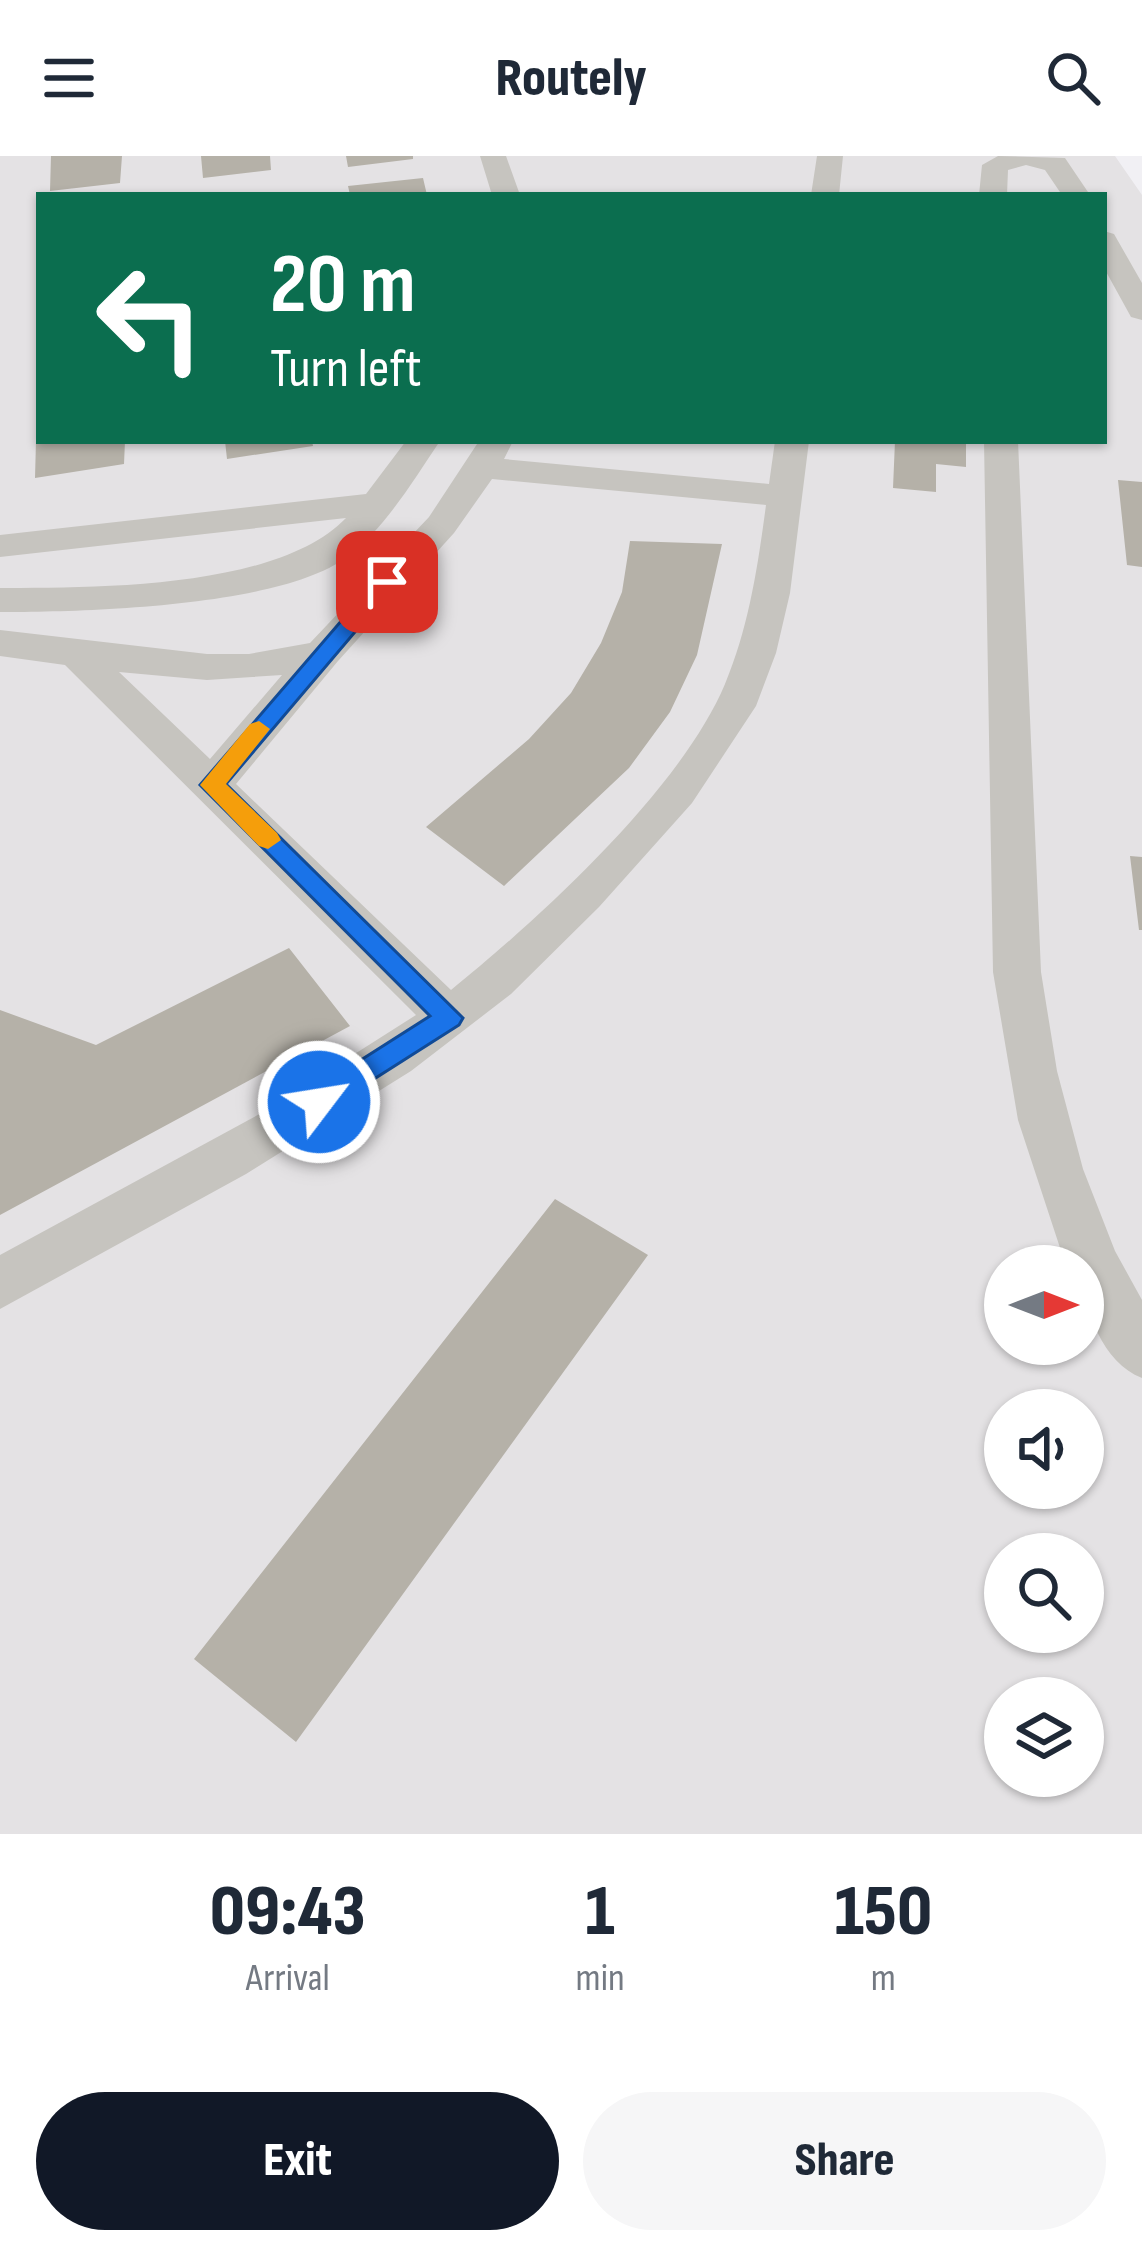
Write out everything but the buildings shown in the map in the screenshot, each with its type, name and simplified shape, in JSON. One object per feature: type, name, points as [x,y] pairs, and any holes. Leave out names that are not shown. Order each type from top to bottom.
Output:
[{"type":"lane","points":[[493,156],[505,192]]},
{"type":"lane","points":[[825,192],[830,156]]},
{"type":"lane","points":[[993,192],[995,165],[1025,158],[1055,164],[1074,192]]},
{"type":"lane","points":[[1107,246],[1142,310]]},
{"type":"lane","points":[[0,600],[90,597],[286,572],[320,558],[351,535],[421,444]]},
{"type":"lane","points":[[0,1284],[359,1079],[449,1018],[564,916],[670,802],[721,732],[745,684],[765,626],[792,444]]},
{"type":"lane","points":[[1001,444],[1018,972],[1026,1054],[1074,1220],[1142,1351]]},
{"type":"lane","points":[[212,785],[490,455],[785,496]]},
{"type":"lane","points":[[0,546],[374,504]]},
{"type":"lane","points":[[0,643],[255,668],[324,652]]},
{"type":"lane","points":[[75,652],[449,1018]]},
{"type":"shaded area","points":[[0,156],[1115,156],[1142,195],[1142,1834],[0,1834]]},
{"type":"slow traffic","points":[[259,729],[212,785],[268,840]]},
{"type":"route","points":[[319,1102],[449,1018],[212,785],[387,582]]}]
